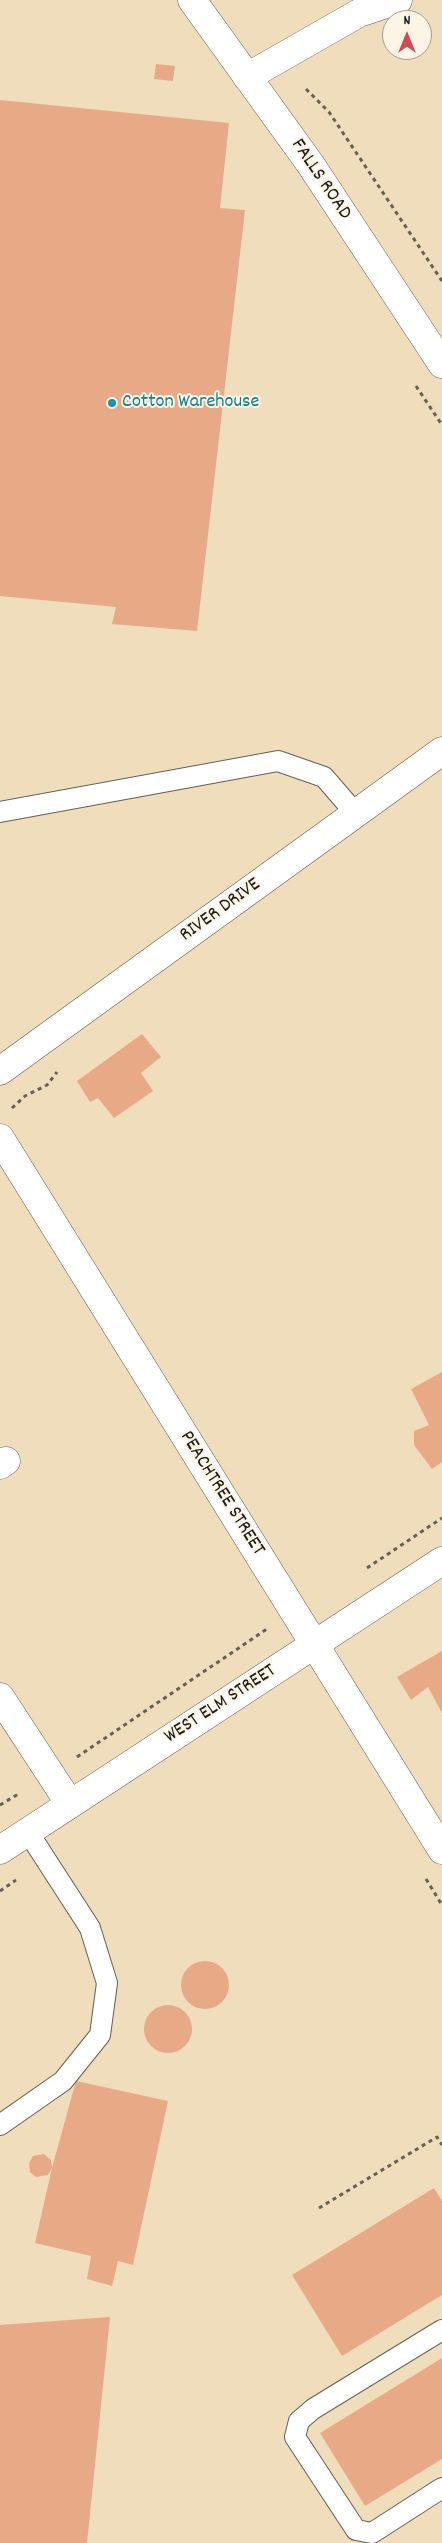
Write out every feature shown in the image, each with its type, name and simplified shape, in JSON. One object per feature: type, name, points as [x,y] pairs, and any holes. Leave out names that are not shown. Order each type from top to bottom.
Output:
[{"type":"street","name":"FALLS ROAD","points":[[192,0],[311,165],[442,364]]},
{"type":"street","points":[[247,76],[359,13],[398,0]]},
{"type":"street","name":"RIVER DRIVE","points":[[0,1071],[442,751]]},
{"type":"street","name":"PEACHTREE STREET","points":[[0,1138],[442,1850]]},
{"type":"street","name":"WEST ELM STREET","points":[[0,1850],[442,1561]]},
{"type":"street","points":[[0,1697],[70,1804]]},
{"type":"lane","points":[[0,812],[278,761],[324,777],[356,814]]},
{"type":"lane","points":[[0,2125],[63,2081],[100,2035],[107,1983],[90,1928],[28,1832]]},
{"type":"lane","points":[[442,2330],[313,2409],[299,2421],[295,2437],[356,2530],[372,2532],[442,2488]]},
{"type":"path","points":[[306,89],[330,112],[442,281]]},
{"type":"path","points":[[366,1568],[442,1518]]},
{"type":"path","points":[[70,1761],[270,1627]]},
{"type":"path","points":[[0,1805],[20,1793]]},
{"type":"path","points":[[0,1891],[21,1877]]},
{"type":"path","points":[[320,2208],[437,2137],[442,2145]]},
{"type":"building","points":[[156,64],[175,66],[173,81],[154,79]]},
{"type":"building","name":"Cotton Warehouse","points":[[0,100],[229,123],[220,208],[245,210],[197,631],[112,624],[116,607],[0,596]]},
{"type":"building","points":[[142,1034],[161,1057],[141,1073],[153,1091],[114,1118],[98,1098],[90,1102],[77,1081]]},
{"type":"building","points":[[442,1372],[442,1462],[432,1469],[414,1445],[414,1431],[429,1425],[411,1389]]},
{"type":"building","points":[[442,1651],[442,1713],[428,1687],[411,1700],[397,1677]]},
{"type":"building","points":[[200,1961],[210,1961],[222,1968],[229,1980],[229,1990],[222,2002],[210,2009],[200,2009],[192,2005],[185,1998],[181,1990],[181,1980],[185,1972],[192,1965]]},
{"type":"building","points":[[168,2005],[177,2007],[185,2012],[190,2020],[192,2029],[190,2038],[185,2046],[177,2051],[168,2053],[159,2051],[151,2046],[146,2038],[144,2029],[146,2020],[151,2012],[159,2007]]},
{"type":"building","points":[[76,2081],[168,2101],[133,2265],[118,2261],[112,2286],[87,2279],[91,2256],[35,2243],[52,2168]]},
{"type":"building","points":[[44,2154],[51,2160],[52,2168],[48,2175],[36,2177],[30,2172],[29,2163],[33,2156]]},
{"type":"building","points":[[434,2188],[442,2201],[442,2295],[342,2356],[292,2275]]},
{"type":"building","points":[[110,2317],[87,2543],[0,2543],[0,2325]]},
{"type":"building","points":[[442,2358],[442,2459],[365,2506],[320,2433]]},
{"type":"place","name":"Cotton Warehouse","points":[[112,403]]}]
